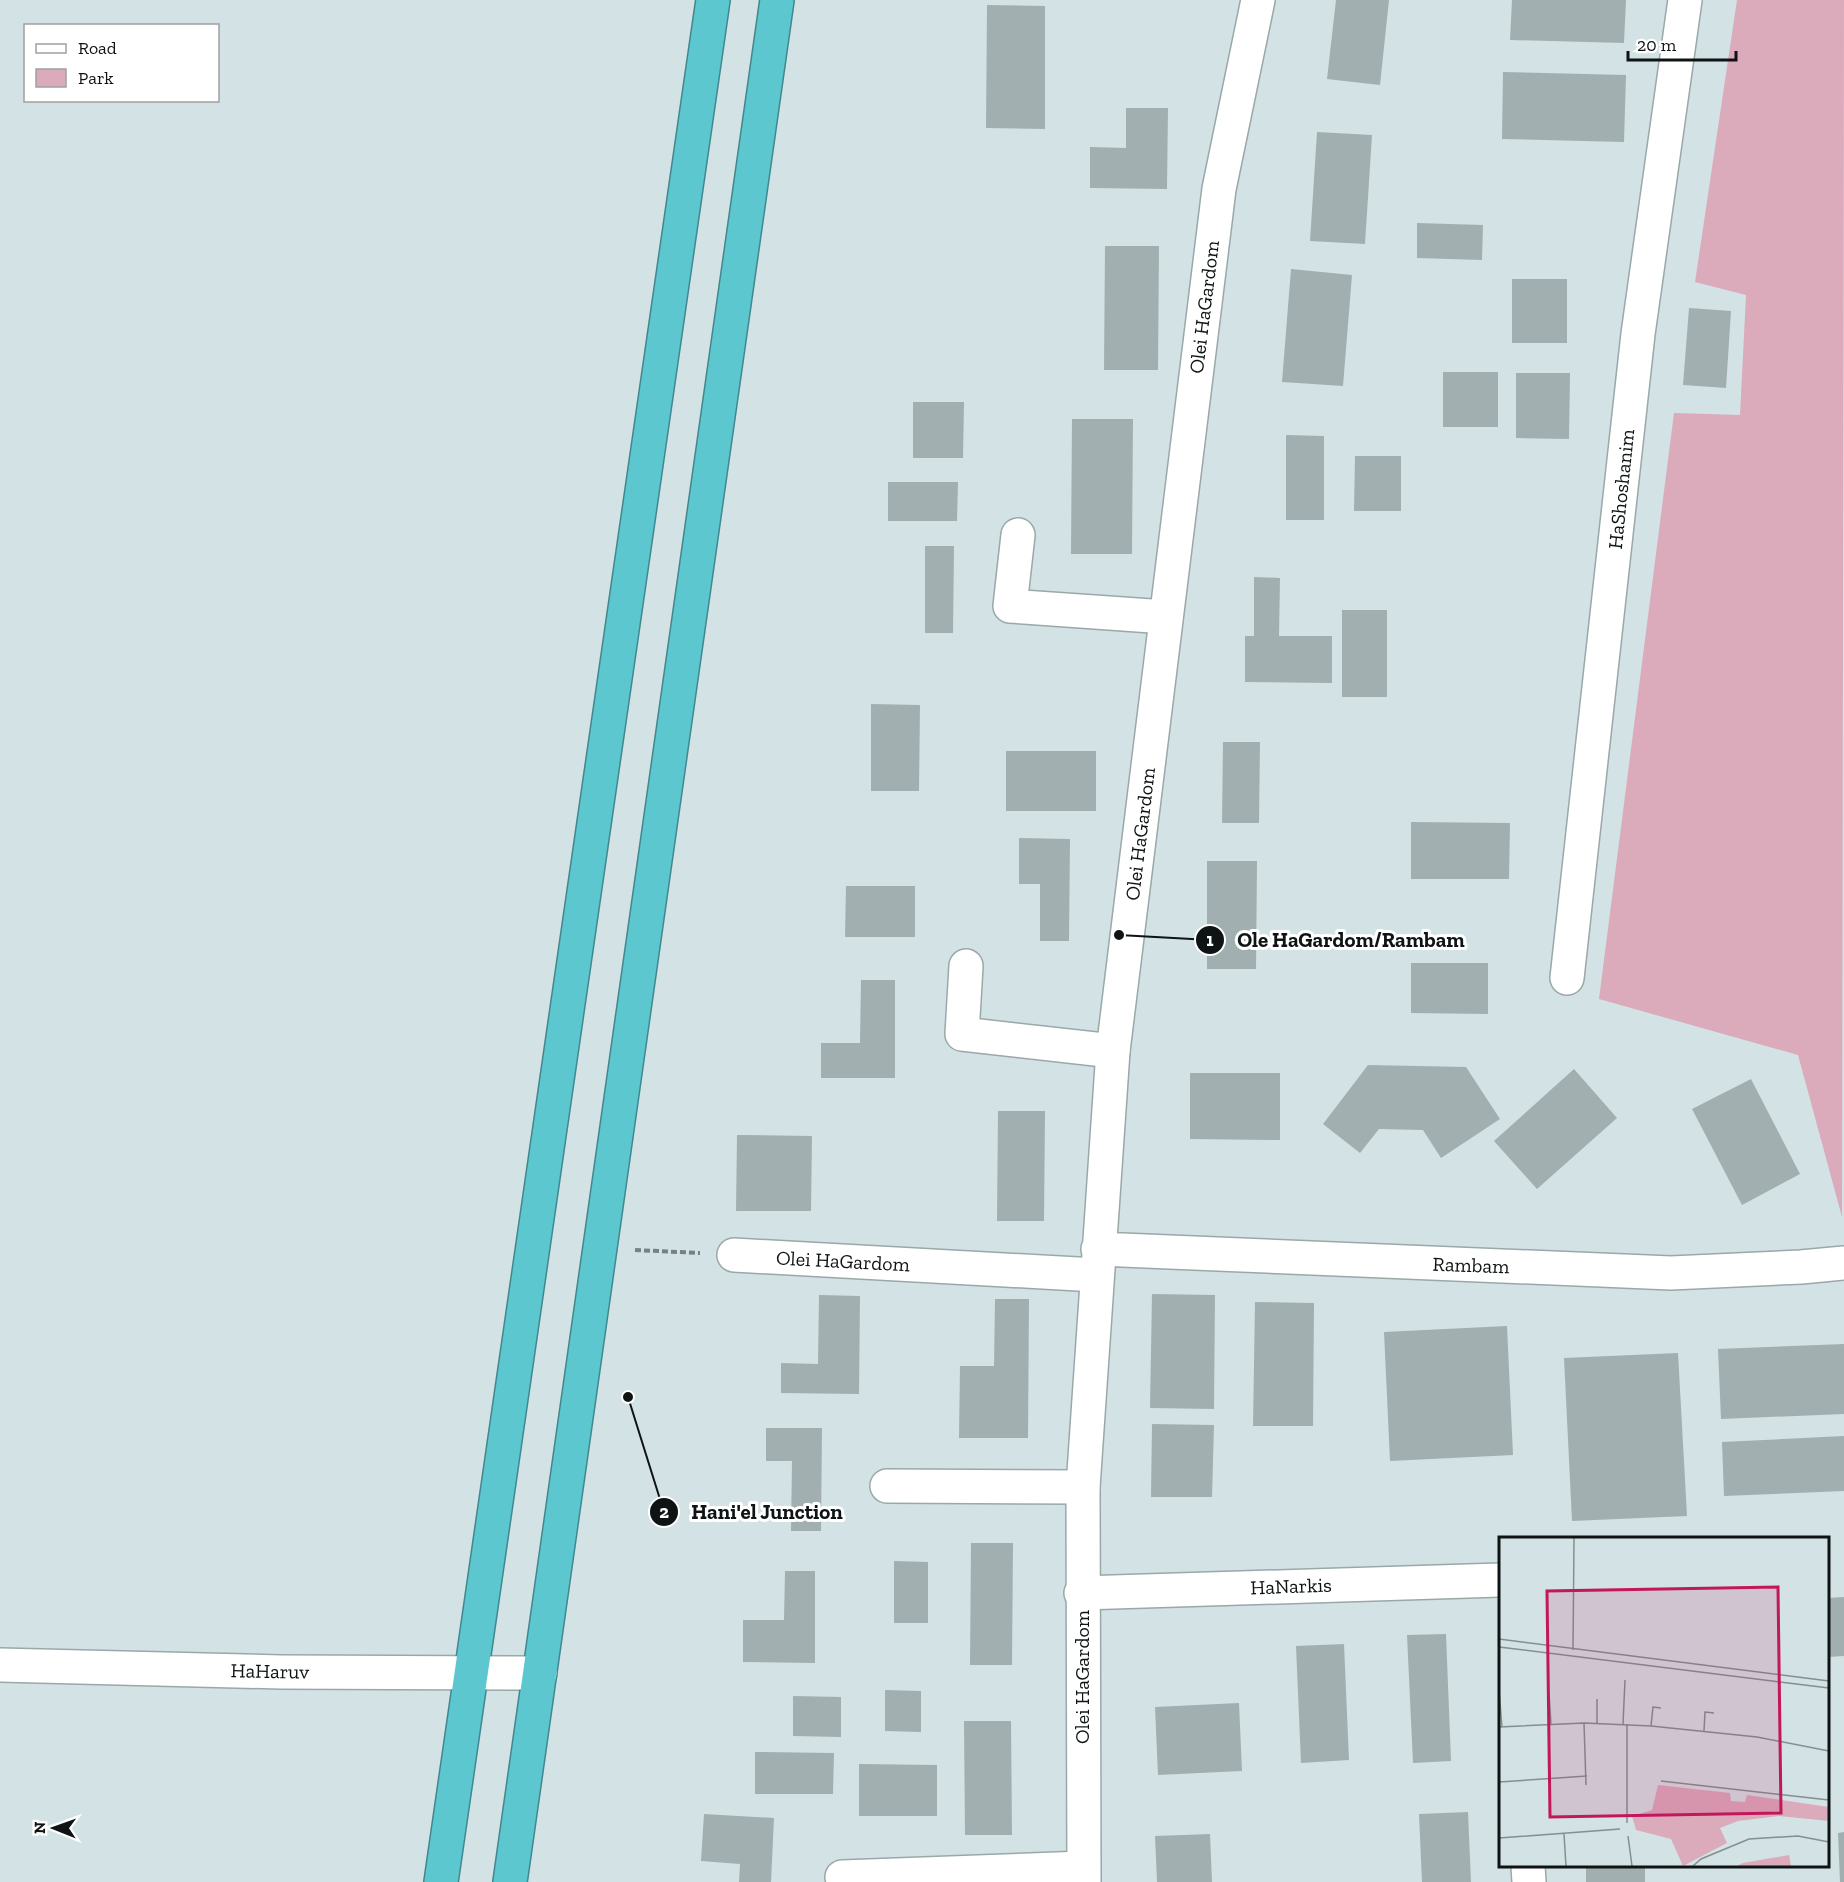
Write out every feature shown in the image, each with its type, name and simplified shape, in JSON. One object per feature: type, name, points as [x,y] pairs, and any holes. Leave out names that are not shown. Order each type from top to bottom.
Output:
[{"type":"highway","points":[[441,1882],[713,0]]},
{"type":"highway","points":[[510,1882],[777,0]]},
{"type":"street","name":"Olei HaGardom","points":[[842,1877],[1083,1875],[1081,1593],[1083,1487],[1113,1051],[1219,189],[1258,0]]},
{"type":"street","name":"HaShoshanim","points":[[1567,978],[1638,334],[1685,0]]},
{"type":"street","points":[[1018,535],[1010,606],[1166,617]]},
{"type":"street","points":[[966,966],[962,1034],[1113,1051]]},
{"type":"street","name":"Olei HaGardom","points":[[734,1255],[1097,1262]]},
{"type":"street","name":"Rambam","points":[[1097,1262],[1671,1273],[1844,1263]]},
{"type":"street","points":[[887,1486],[1083,1487]]},
{"type":"street","name":"HaNarkis","points":[[1081,1593],[1499,1580]]},
{"type":"street","name":"HaHaruv","points":[[0,1665],[281,1672],[540,1673]]},
{"type":"path","points":[[631,1250],[734,1255]]},
{"type":"green space","points":[[1737,0],[1844,0],[1842,1217],[1798,1055],[1599,999],[1674,413],[1740,415],[1746,295],[1695,282]]},
{"type":"building","points":[[1336,0],[1389,0],[1380,85],[1327,79]]},
{"type":"building","points":[[1512,0],[1626,0],[1624,43],[1510,40]]},
{"type":"building","points":[[987,5],[1045,6],[1045,129],[986,128]]},
{"type":"building","points":[[1503,72],[1626,75],[1624,142],[1502,139]]},
{"type":"building","points":[[1126,108],[1168,108],[1167,189],[1090,188],[1090,147],[1126,148]]},
{"type":"building","points":[[1317,132],[1372,135],[1365,244],[1310,241]]},
{"type":"building","points":[[1417,223],[1483,225],[1482,260],[1417,258]]},
{"type":"building","points":[[1105,246],[1159,246],[1158,370],[1104,370]]},
{"type":"building","points":[[1291,269],[1352,275],[1343,386],[1282,382]]},
{"type":"building","points":[[1512,279],[1567,279],[1567,343],[1512,343]]},
{"type":"building","points":[[1689,308],[1731,311],[1726,388],[1683,385]]},
{"type":"building","points":[[1443,372],[1498,372],[1498,427],[1443,427]]},
{"type":"building","points":[[1516,373],[1570,373],[1569,439],[1516,438]]},
{"type":"building","points":[[913,402],[964,402],[963,458],[913,458]]},
{"type":"building","points":[[1072,419],[1133,419],[1132,554],[1071,554]]},
{"type":"building","points":[[1286,435],[1324,436],[1324,520],[1286,520]]},
{"type":"building","points":[[1355,456],[1401,456],[1401,511],[1354,511]]},
{"type":"building","points":[[888,482],[958,482],[957,521],[888,521]]},
{"type":"building","points":[[925,546],[954,546],[953,633],[925,633]]},
{"type":"building","points":[[1254,577],[1280,578],[1279,636],[1332,636],[1332,683],[1245,682],[1245,636],[1254,636]]},
{"type":"building","points":[[1342,610],[1387,610],[1387,697],[1342,697]]},
{"type":"building","points":[[871,704],[920,705],[919,791],[871,791]]},
{"type":"building","points":[[1223,742],[1260,742],[1259,823],[1222,823]]},
{"type":"building","points":[[1006,751],[1096,751],[1096,811],[1006,811]]},
{"type":"building","points":[[1411,822],[1510,823],[1509,879],[1411,879]]},
{"type":"building","points":[[1019,838],[1070,839],[1069,941],[1040,941],[1040,884],[1019,884]]},
{"type":"building","points":[[1207,861],[1257,861],[1256,969],[1207,969]]},
{"type":"building","points":[[846,886],[915,886],[915,937],[845,937]]},
{"type":"building","points":[[1411,963],[1488,963],[1488,1014],[1411,1013]]},
{"type":"building","points":[[861,980],[895,980],[895,1078],[821,1078],[821,1043],[860,1043]]},
{"type":"building","points":[[1368,1065],[1466,1067],[1500,1119],[1441,1158],[1423,1130],[1379,1129],[1360,1153],[1323,1124]]},
{"type":"building","points":[[1574,1069],[1617,1118],[1537,1189],[1494,1141]]},
{"type":"building","points":[[1190,1073],[1280,1073],[1280,1140],[1190,1139]]},
{"type":"building","points":[[1751,1079],[1800,1174],[1742,1205],[1692,1109]]},
{"type":"building","points":[[998,1111],[1045,1111],[1044,1221],[997,1221]]},
{"type":"building","points":[[737,1135],[812,1136],[811,1211],[736,1211]]},
{"type":"building","points":[[1152,1294],[1215,1295],[1214,1409],[1150,1408]]},
{"type":"building","points":[[819,1295],[860,1296],[859,1394],[781,1393],[781,1363],[818,1364]]},
{"type":"building","points":[[995,1299],[1029,1299],[1028,1438],[959,1438],[960,1366],[994,1366]]},
{"type":"building","points":[[1255,1302],[1314,1303],[1313,1426],[1253,1426]]},
{"type":"building","points":[[1507,1326],[1513,1455],[1390,1461],[1384,1332]]},
{"type":"building","points":[[1844,1344],[1844,1414],[1721,1419],[1718,1349]]},
{"type":"building","points":[[1678,1353],[1687,1516],[1572,1521],[1564,1358]]},
{"type":"building","points":[[1152,1424],[1214,1425],[1212,1497],[1151,1497]]},
{"type":"building","points":[[766,1428],[822,1428],[821,1531],[791,1531],[792,1461],[766,1461]]},
{"type":"building","points":[[1844,1436],[1844,1491],[1724,1496],[1722,1442]]},
{"type":"building","points":[[971,1543],[1013,1543],[1012,1665],[970,1665]]},
{"type":"building","points":[[894,1561],[928,1562],[928,1623],[894,1623]]},
{"type":"building","points":[[785,1571],[815,1571],[815,1663],[743,1662],[743,1620],[784,1620]]},
{"type":"building","points":[[1844,1597],[1844,1656],[1829,1657],[1829,1598]]},
{"type":"building","points":[[1446,1634],[1451,1761],[1413,1763],[1407,1635]]},
{"type":"building","points":[[1344,1644],[1349,1760],[1301,1763],[1296,1646]]},
{"type":"building","points":[[885,1690],[921,1691],[921,1732],[885,1731]]},
{"type":"building","points":[[793,1696],[841,1697],[841,1737],[793,1736]]},
{"type":"building","points":[[1239,1703],[1242,1771],[1158,1775],[1155,1707]]},
{"type":"building","points":[[964,1721],[1011,1721],[1012,1835],[965,1835]]},
{"type":"building","points":[[755,1752],[834,1753],[833,1794],[755,1794]]},
{"type":"building","points":[[859,1764],[937,1765],[937,1816],[859,1816]]},
{"type":"building","points":[[1468,1812],[1471,1882],[1422,1882],[1419,1814]]},
{"type":"building","points":[[704,1814],[774,1818],[771,1882],[739,1882],[740,1864],[701,1861]]},
{"type":"building","points":[[1844,1832],[1844,1882],[1840,1882],[1838,1833]]},
{"type":"building","points":[[1210,1834],[1212,1882],[1157,1882],[1155,1836]]},
{"type":"building","points":[[1586,1867],[1645,1867],[1645,1882],[1586,1882]]},
{"type":"place","name":"Ole HaGardom/Rambam","points":[[1119,935]]},
{"type":"place","name":"Hani'el Junction","points":[[628,1397]]}]
